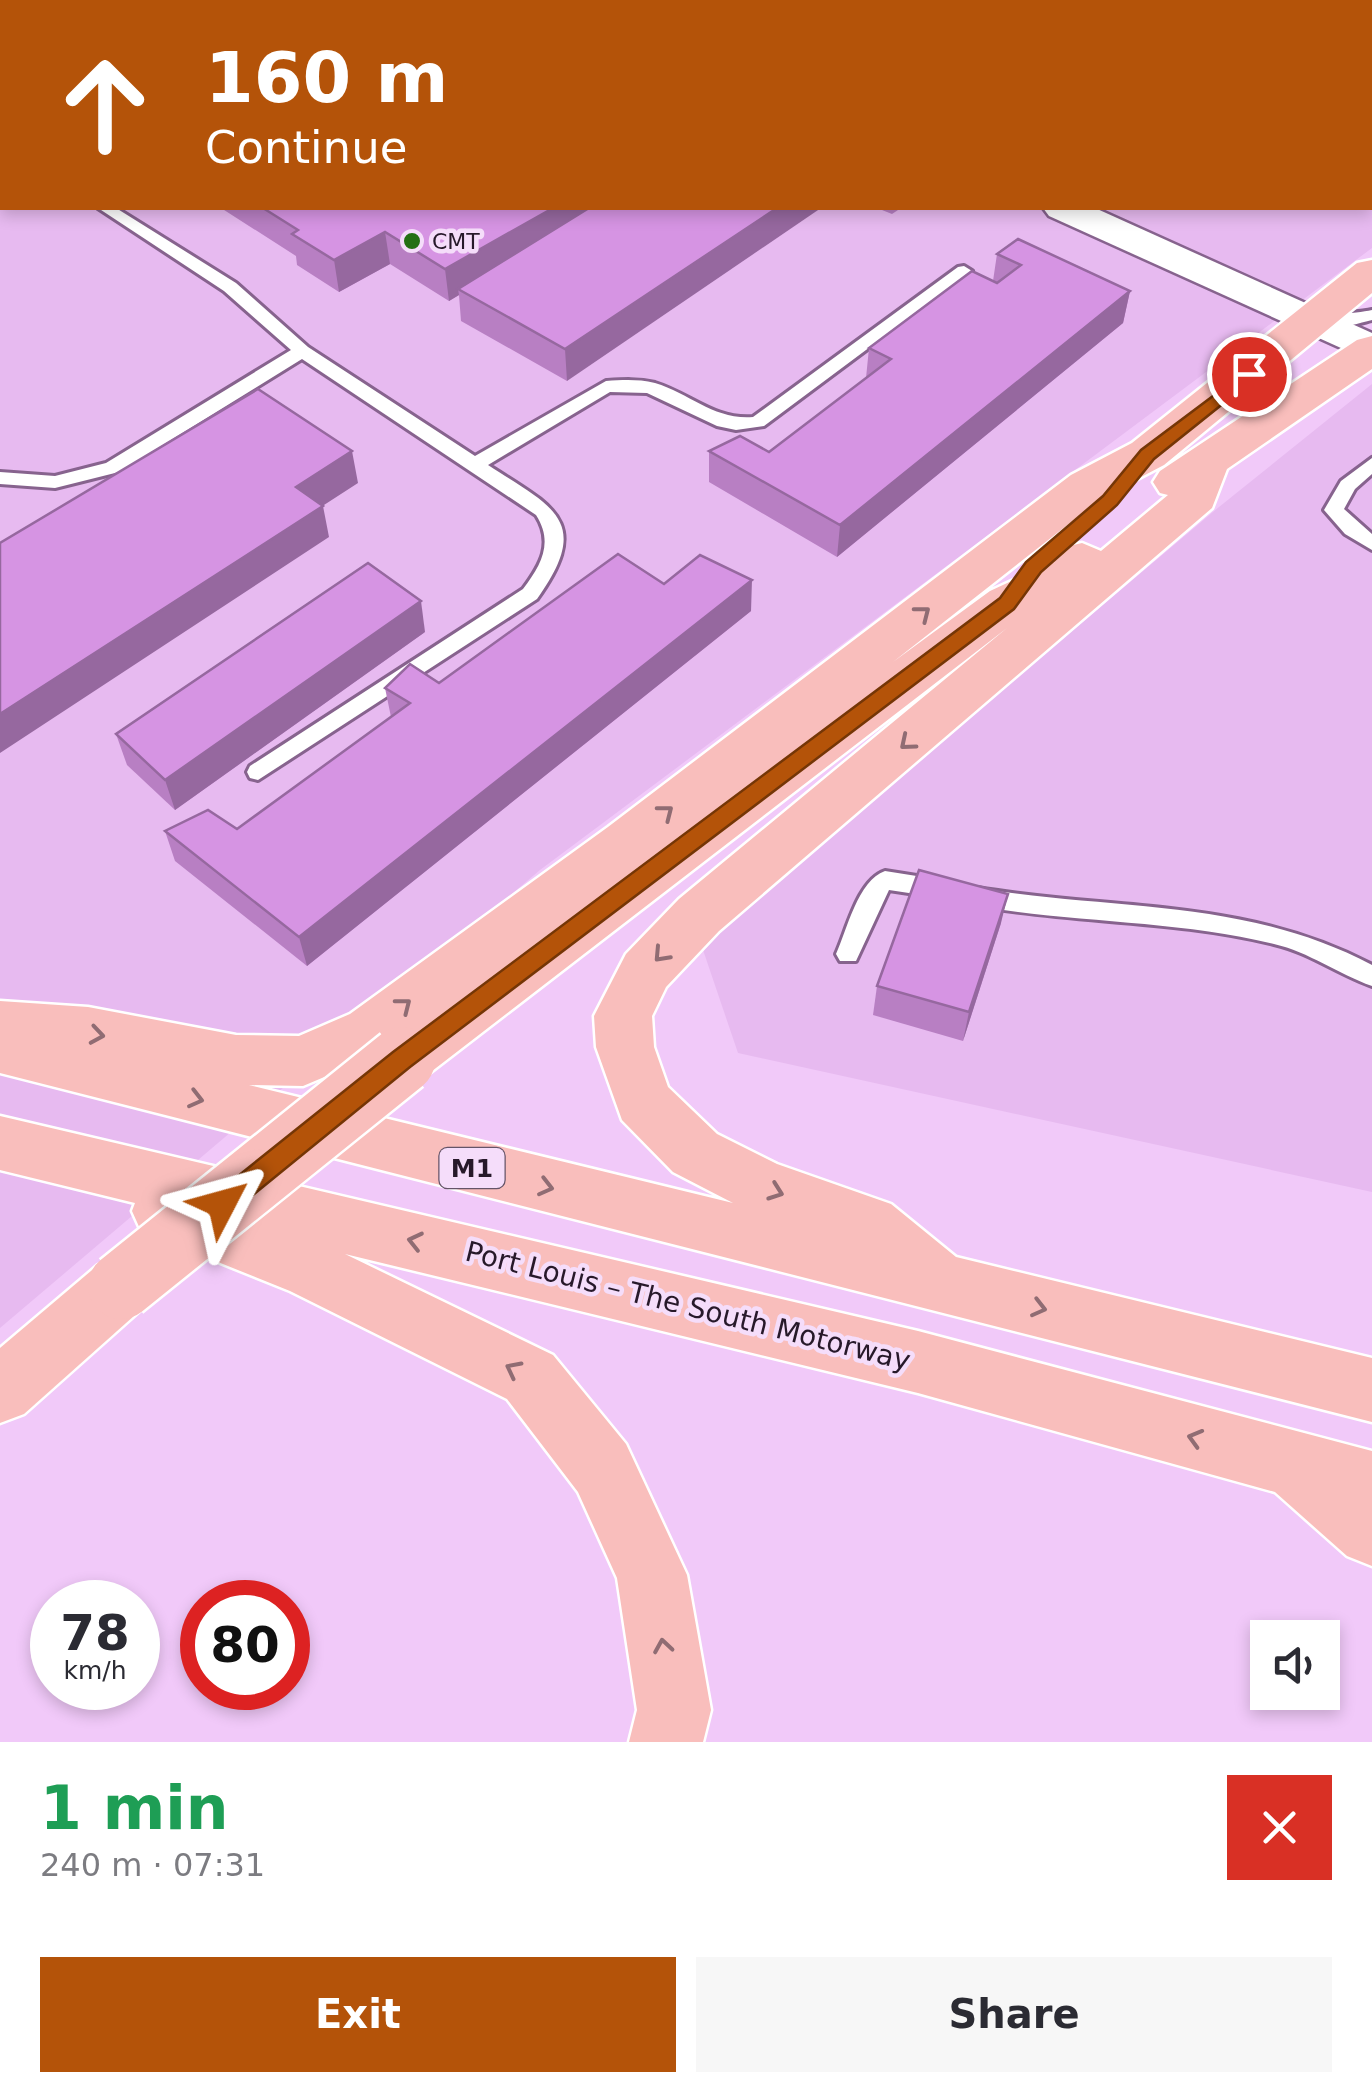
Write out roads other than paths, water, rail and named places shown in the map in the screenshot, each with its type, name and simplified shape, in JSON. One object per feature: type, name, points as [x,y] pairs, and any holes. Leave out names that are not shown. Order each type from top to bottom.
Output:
[{"type":"highway","points":[[11,1030],[88,1032],[236,1060],[302,1061],[371,1031],[627,842],[1079,492],[1148,454],[1372,272]]},
{"type":"highway","points":[[0,1391],[121,1286],[402,1060],[1007,604],[1057,580],[1173,484],[1205,466],[1372,349]]},
{"type":"highway","points":[[1007,604],[1034,567],[1110,500],[1148,454]]},
{"type":"highway","points":[[944,1285],[869,1224],[758,1185],[694,1153],[643,1102],[624,1048],[623,1016],[646,970],[699,915],[1196,497],[1205,466]]},
{"type":"highway","name":"M1","points":[[11,1030],[944,1285],[1372,1390]]},
{"type":"highway","points":[[0,1145],[313,1270],[530,1377],[602,1468],[652,1574],[674,1710],[666,1742]]},
{"type":"highway","name":"Port Louis – The South Motorway","points":[[0,1145],[918,1362],[1372,1485]]},
{"type":"highway","points":[[0,1346],[121,1286]]},
{"type":"highway","points":[[1289,1464],[1372,1532]]},
{"type":"street","points":[[1067,210],[1372,349]]},
{"type":"lane","points":[[109,210],[230,287],[302,351],[476,464],[543,510],[554,524],[558,540],[553,555],[530,594],[258,772]]},
{"type":"lane","points":[[476,464],[606,387],[630,382],[652,386],[718,422],[738,426],[758,422],[964,271]]},
{"type":"lane","points":[[1311,322],[1342,322],[1372,315]]},
{"type":"lane","points":[[0,478],[55,482],[112,468],[302,351]]},
{"type":"lane","points":[[1372,464],[1348,485],[1334,510],[1372,543]]},
{"type":"lane","points":[[848,954],[877,887],[885,880],[896,880],[1024,907],[1262,928],[1310,942],[1372,976]]},
{"type":"place","name":"CMT","points":[[412,241]]}]
